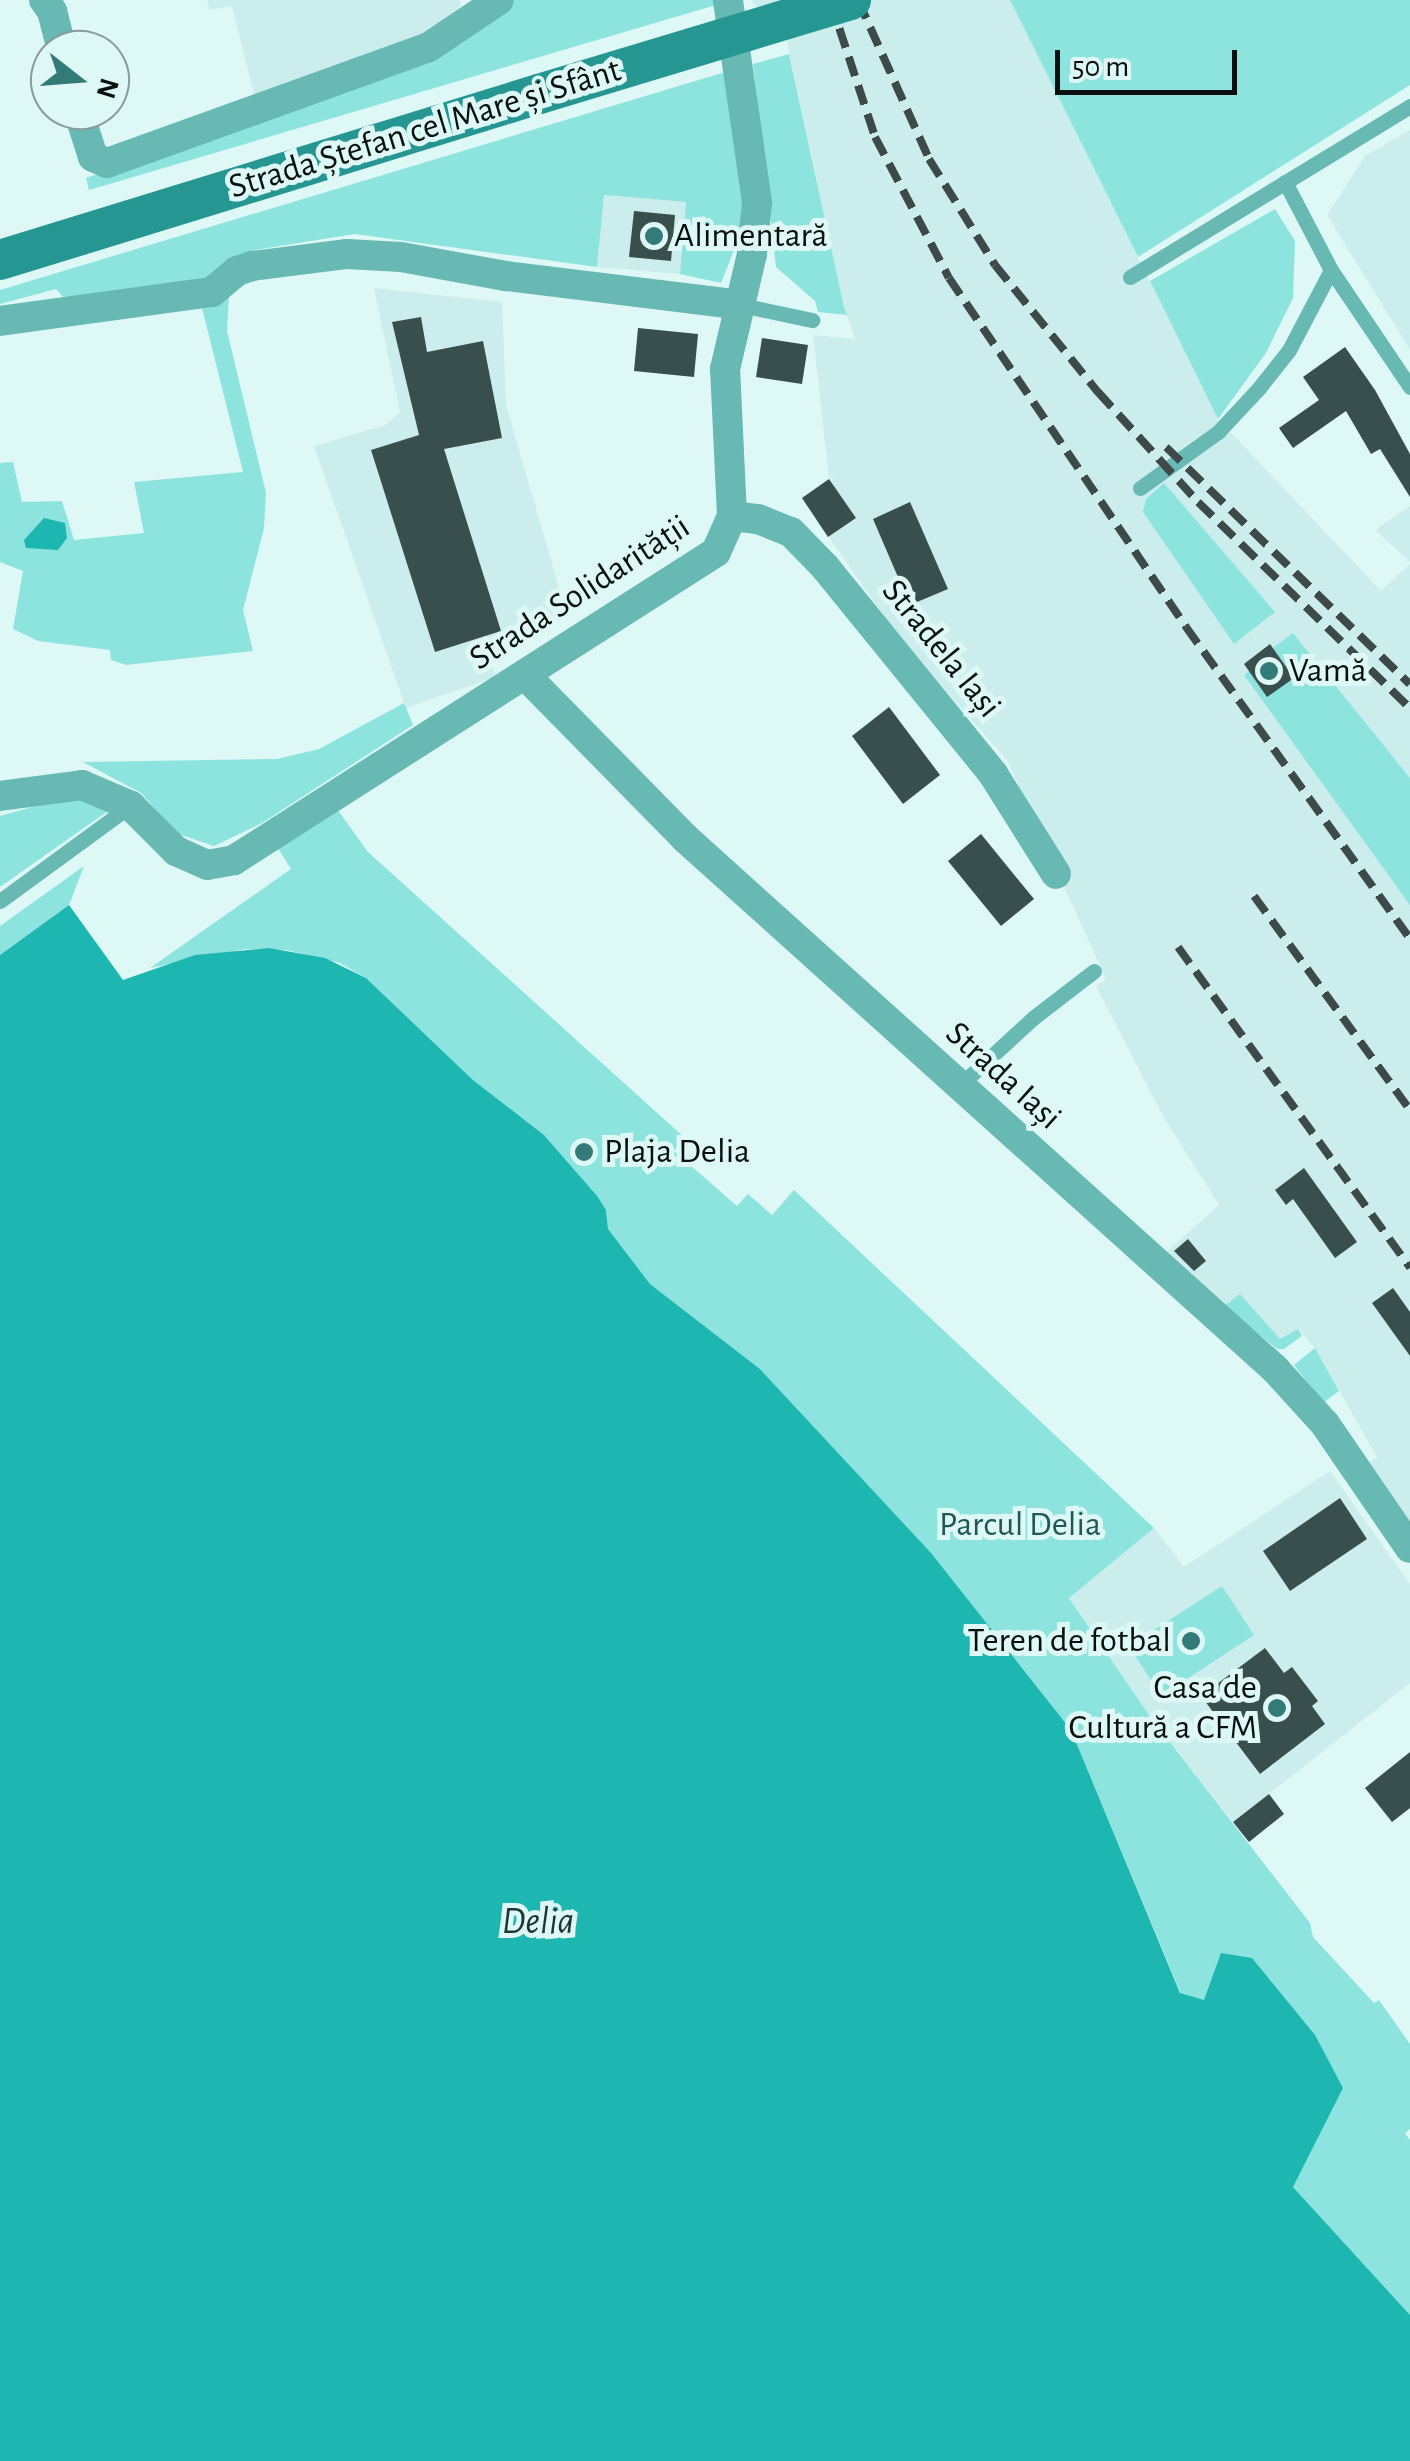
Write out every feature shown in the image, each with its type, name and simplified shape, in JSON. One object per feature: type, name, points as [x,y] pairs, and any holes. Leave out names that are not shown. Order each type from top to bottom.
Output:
[{"type":"main road","name":"Strada Ștefan cel Mare și Sfânt","points":[[0,260],[851,0]]},
{"type":"street","points":[[44,0],[52,11],[57,30]]},
{"type":"street","points":[[85,130],[93,156],[107,163],[429,47],[499,0]]},
{"type":"street","name":"Strada Solidarității","points":[[0,796],[82,784],[131,806],[176,851],[207,865],[234,860],[716,552],[732,516],[725,369],[741,305],[757,202],[728,0]]},
{"type":"street","points":[[0,321],[212,292],[237,272],[252,266],[347,254],[400,257],[506,276],[741,305]]},
{"type":"street","name":"Stradela Iași","points":[[732,516],[773,523],[791,532],[825,567],[993,774],[1056,874]]},
{"type":"street","name":"Strada Iași","points":[[526,676],[685,838],[1301,1396],[1410,1548]]},
{"type":"lane","points":[[1130,277],[1410,106]]},
{"type":"lane","points":[[1285,182],[1331,270],[1410,387]]},
{"type":"lane","points":[[1140,488],[1218,432],[1259,388],[1289,350],[1331,270]]},
{"type":"lane","points":[[741,305],[812,320]]},
{"type":"lane","points":[[0,901],[131,806]]},
{"type":"lane","points":[[958,1087],[1033,1018],[1094,971]]},
{"type":"shaded area","points":[[207,0],[460,0],[461,6],[432,33],[256,102],[232,6],[209,10]]},
{"type":"shaded area","points":[[751,0],[1010,0],[1218,419],[1381,591],[1410,564],[1410,1524],[1368,1463],[1377,1457],[1315,1348],[1298,1329],[1280,1339],[1220,1309],[1165,1253],[1219,1205],[1163,1116],[1096,986],[1106,979],[1007,760],[901,641],[802,498],[837,476],[829,479],[813,335],[855,339],[844,307],[786,37]]},
{"type":"shaded area","points":[[1410,130],[1410,350],[1327,215],[1365,156]]},
{"type":"shaded area","points":[[603,195],[686,202],[680,274],[597,267]]},
{"type":"shaded area","points":[[374,288],[502,302],[506,405],[567,615],[488,656],[496,677],[406,708],[314,446],[386,425],[400,412]]},
{"type":"shaded area","points":[[1410,506],[1410,562],[1375,530]]},
{"type":"shaded area","points":[[1330,1471],[1410,1584],[1410,1683],[1233,1822],[1149,1715],[1069,1597],[1154,1528],[1184,1567]]},
{"type":"green space","points":[[508,0],[715,0],[716,5],[89,190],[86,178],[433,54]]},
{"type":"green space","points":[[1010,0],[1410,0],[1410,85],[1138,257]]},
{"type":"green space","points":[[789,54],[847,315],[818,312],[815,301],[776,267],[753,64]]},
{"type":"green space","points":[[732,70],[745,185],[738,240],[721,283],[680,274],[686,202],[604,195],[597,267],[355,234],[255,250],[227,264],[211,285],[70,305],[56,289],[0,304],[0,290]]},
{"type":"green space","points":[[1275,209],[1295,241],[1293,298],[1266,353],[1218,419],[1150,281]]},
{"type":"green space","points":[[229,297],[227,331],[266,493],[264,528],[243,610],[253,651],[126,665],[111,660],[110,650],[38,641],[13,629],[23,571],[0,562],[0,463],[13,462],[22,502],[62,501],[74,540],[144,533],[134,482],[243,472],[200,300]]},
{"type":"green space","points":[[1164,483],[1275,612],[1234,644],[1143,512],[1146,499]]},
{"type":"green space","points":[[1293,633],[1410,778],[1410,905],[1244,675],[1249,671],[1294,678],[1273,648]]},
{"type":"green space","points":[[404,703],[413,725],[262,823],[214,846],[178,834],[141,793],[83,762],[277,759],[319,749]]},
{"type":"green space","points":[[71,796],[108,811],[0,887],[0,816]]},
{"type":"green space","name":"Parcul Delia","points":[[337,809],[368,852],[685,1138],[674,1151],[737,1206],[748,1194],[772,1215],[794,1190],[1154,1528],[1069,1598],[1149,1715],[1310,1923],[1313,1937],[1374,2003],[1379,2000],[1410,2044],[1410,2129],[1405,2133],[1410,2140],[1410,2315],[1293,2187],[1342,2088],[1204,2001],[1181,1994],[1071,1730],[930,1553],[760,1369],[650,1284],[608,1229],[606,1210],[598,1197],[544,1135],[473,1080],[366,978],[340,963],[287,950],[245,949],[150,968],[291,869],[274,842]]},
{"type":"green space","points":[[84,866],[69,905],[0,955],[0,926]]},
{"type":"green space","points":[[1240,1294],[1280,1339],[1298,1329],[1302,1336],[1284,1349],[1277,1349],[1224,1306]]},
{"type":"green space","points":[[1315,1348],[1339,1391],[1323,1403],[1294,1365]]},
{"type":"green space","name":"Teren de fotbal","points":[[1222,1586],[1254,1635],[1161,1696],[1129,1646]]},
{"type":"water","points":[[44,518],[65,523],[67,538],[58,550],[26,548],[24,540]]},
{"type":"water","name":"Delia","points":[[69,905],[123,980],[195,955],[269,948],[325,958],[366,978],[473,1080],[544,1135],[598,1197],[606,1210],[608,1229],[650,1284],[760,1369],[931,1553],[1071,1730],[1180,1993],[1204,2000],[1221,1953],[1252,1958],[1315,2035],[1343,2088],[1293,2187],[1410,2315],[1410,2461],[0,2461],[0,955]]},
{"type":"building","points":[[634,211],[675,215],[671,261],[629,257]]},
{"type":"building","points":[[421,317],[427,352],[483,341],[502,438],[444,449],[501,631],[435,652],[371,450],[419,435],[392,322]]},
{"type":"building","points":[[638,328],[698,334],[694,377],[634,371]]},
{"type":"building","points":[[762,338],[808,345],[802,384],[756,377]]},
{"type":"building","points":[[1345,347],[1375,390],[1410,454],[1410,497],[1380,449],[1371,454],[1346,411],[1293,448],[1279,428],[1319,400],[1303,377]]},
{"type":"building","points":[[829,479],[856,518],[828,537],[802,498]]},
{"type":"building","points":[[910,502],[948,589],[910,605],[873,519]]},
{"type":"building","name":"Vamă","points":[[1270,644],[1294,678],[1267,697],[1244,664]]},
{"type":"building","points":[[889,707],[940,775],[903,804],[852,736]]},
{"type":"building","points":[[981,834],[1034,899],[1001,926],[948,861]]},
{"type":"building","points":[[1304,1168],[1357,1242],[1335,1258],[1293,1199],[1286,1205],[1275,1190]]},
{"type":"building","points":[[1188,1239],[1206,1261],[1194,1271],[1174,1251]]},
{"type":"building","points":[[1393,1288],[1410,1312],[1410,1356],[1372,1303]]},
{"type":"building","points":[[1340,1498],[1367,1539],[1290,1591],[1263,1551]]},
{"type":"building","points":[[1265,1648],[1284,1673],[1292,1667],[1318,1701],[1312,1706],[1325,1724],[1260,1774],[1201,1696]]},
{"type":"building","points":[[1410,1752],[1410,1808],[1392,1822],[1365,1788]]},
{"type":"building","points":[[1269,1794],[1284,1814],[1249,1842],[1233,1822]]},
{"type":"railway","points":[[830,0],[875,137],[949,278],[1186,627],[1410,939]]},
{"type":"railway","points":[[858,0],[929,159],[995,265],[1098,392],[1198,502],[1410,708]]},
{"type":"railway","points":[[1166,447],[1410,684]]},
{"type":"railway","points":[[1254,896],[1410,1110]]},
{"type":"railway","points":[[1178,947],[1410,1268]]},
{"type":"place","name":"Alimentară","points":[[654,236]]},
{"type":"place","name":"Vamă","points":[[1269,671]]},
{"type":"place","name":"Plaja Delia","points":[[584,1152]]},
{"type":"place","name":"Teren de fotbal","points":[[1191,1641]]},
{"type":"place","name":"Casa de Cultură a CFM","points":[[1277,1708]]}]
